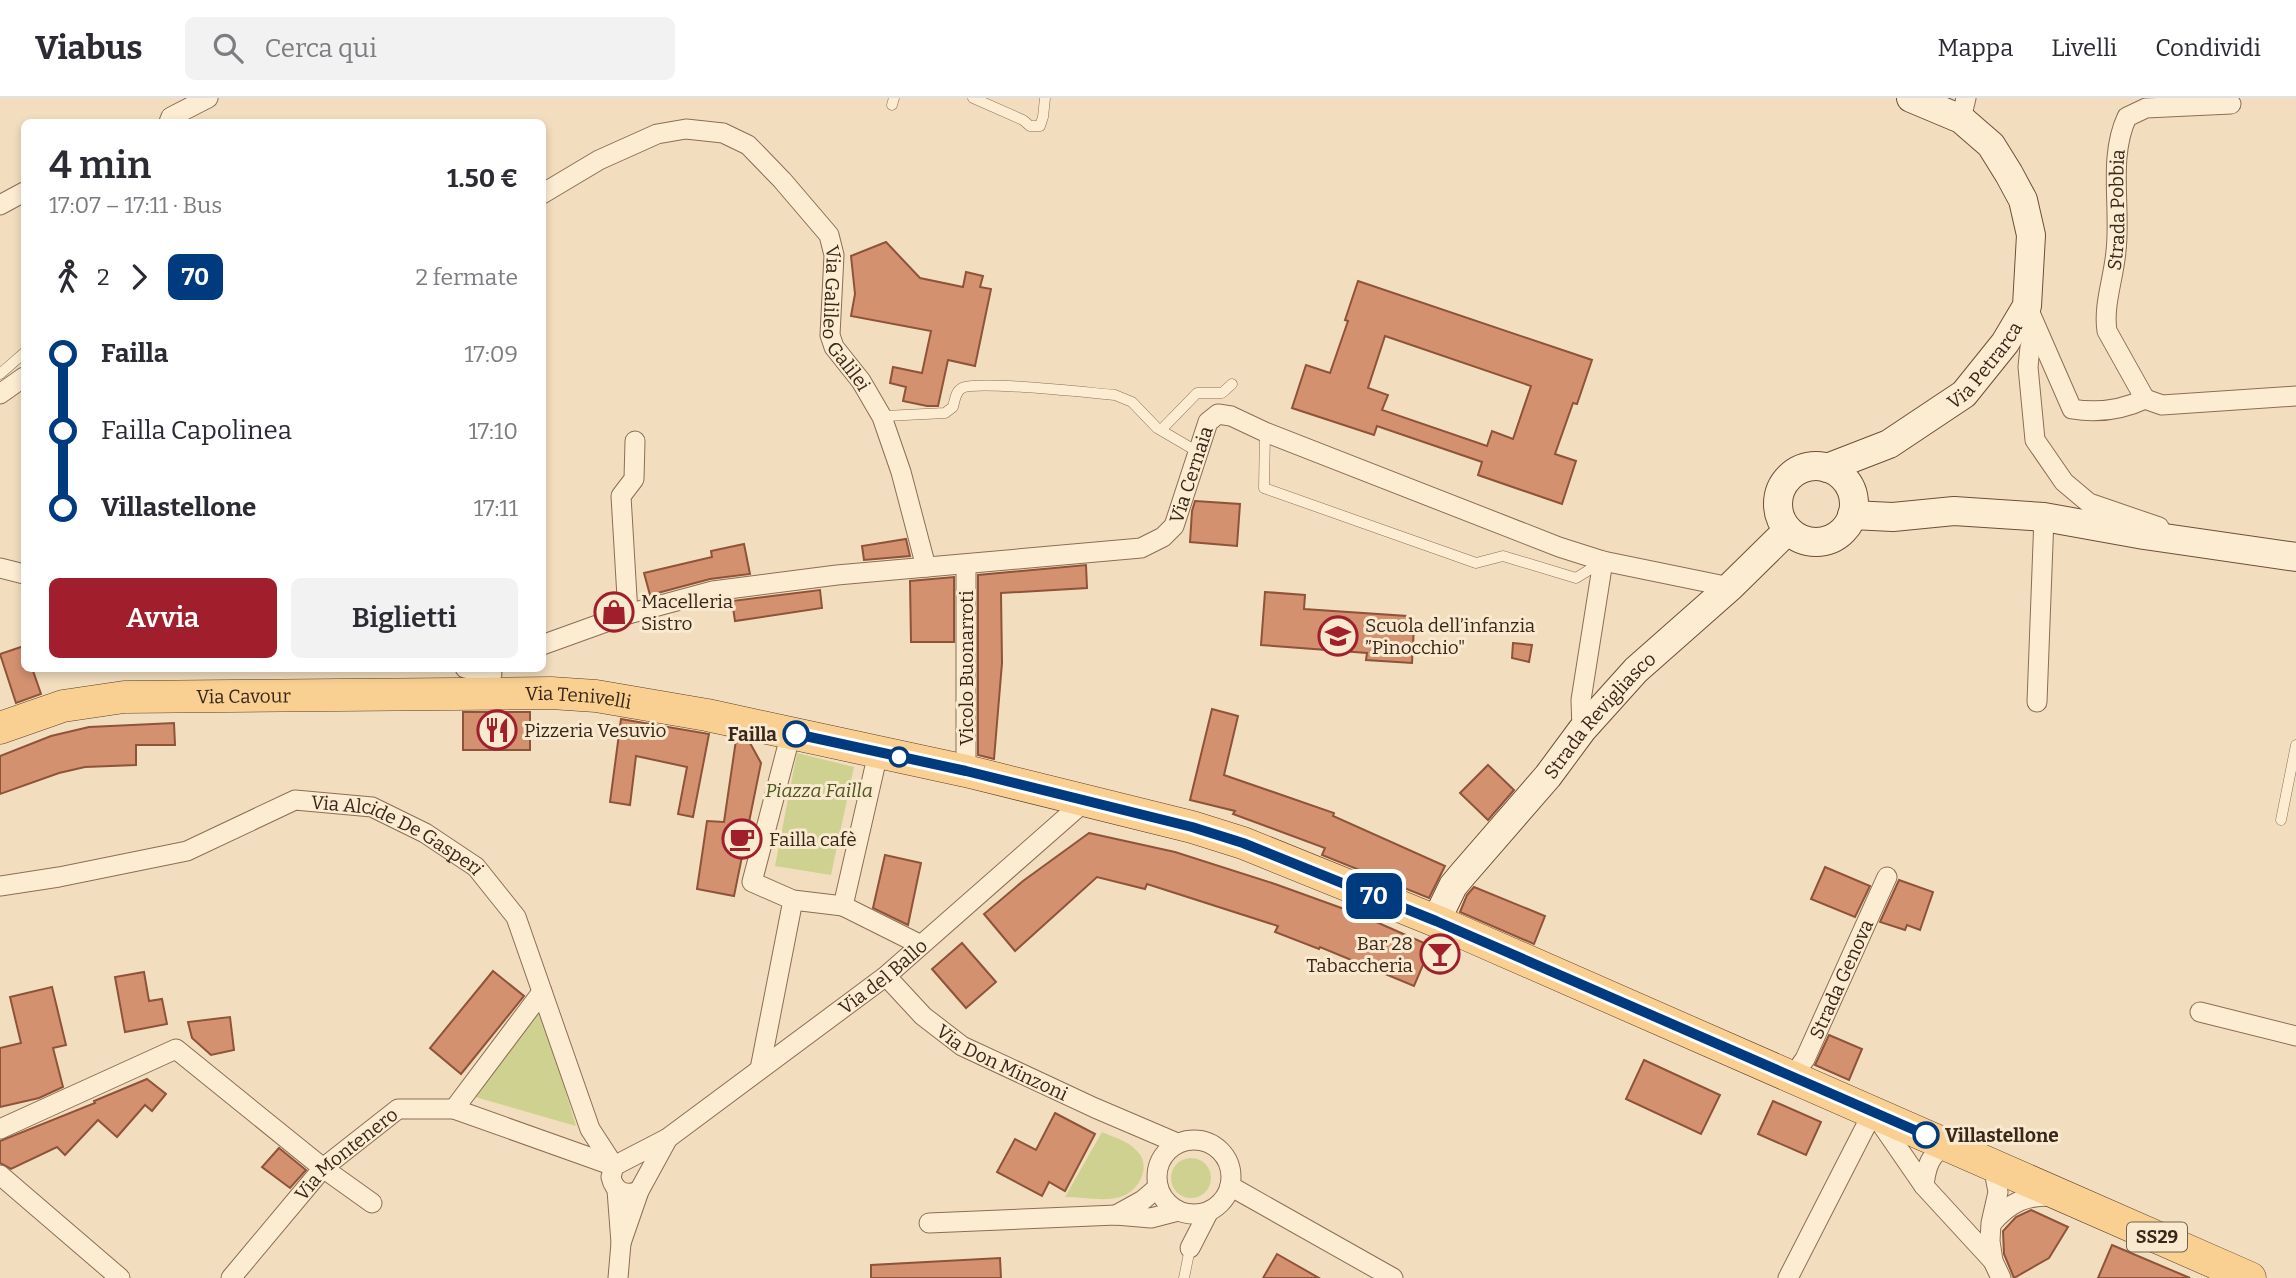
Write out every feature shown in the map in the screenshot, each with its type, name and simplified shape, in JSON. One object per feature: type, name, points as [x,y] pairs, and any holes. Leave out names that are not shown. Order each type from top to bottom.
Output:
[{"type":"main road","name":"Via Tenivelli","points":[[495,679],[551,693],[596,696],[708,715],[966,771],[1192,827],[1243,843],[1432,919]]},
{"type":"main road","name":"Via Cavour","points":[[0,728],[63,706],[124,697],[495,679]]},
{"type":"main road","name":"SS29","points":[[1432,919],[2250,1278]]},
{"type":"street","points":[[171,119],[208,98]]},
{"type":"street","name":"Via Petrarca","points":[[1827,468],[1889,444],[1964,394],[2031,317],[2031,235],[2023,200],[1991,145],[1963,108],[1911,98]]},
{"type":"street","name":"Strada Pobbia","points":[[2145,399],[2107,331],[2105,319],[2117,250],[2118,135],[2127,117],[2146,108],[2231,104]]},
{"type":"street","name":"Via Galileo Galilei","points":[[546,192],[599,160],[657,134],[686,129],[723,133],[748,145],[829,235],[834,255],[830,335],[834,347],[861,381],[883,416],[926,567]]},
{"type":"street","points":[[0,205],[21,194]]},
{"type":"street","points":[[2031,317],[2072,409],[2090,412],[2131,406],[2145,399],[2162,405],[2296,396]]},
{"type":"street","points":[[2031,317],[2028,367],[2035,440],[2064,482],[2090,503],[2199,542]]},
{"type":"street","points":[[0,394],[21,379]]},
{"type":"street","name":"Via Cernaia","points":[[546,644],[628,614],[713,591],[837,575],[1141,548],[1163,537],[1174,526],[1208,422],[1218,414],[1231,416],[1265,432],[1559,547],[1603,561],[1730,587]]},
{"type":"street","points":[[628,614],[621,496],[634,479],[635,442]]},
{"type":"street","name":"Via Petrarca","points":[[1853,507],[1889,444]]},
{"type":"street","points":[[1814,466],[1827,468],[1845,479],[1853,507],[1847,525],[1830,539],[1808,541],[1788,530],[1778,508],[1784,484],[1802,469],[1814,466]]},
{"type":"street","points":[[1853,507],[1894,517],[1954,511],[2044,517],[2144,535],[2296,557]]},
{"type":"street","points":[[2037,702],[2044,517]]},
{"type":"street","name":"Strada Revigliasco","points":[[1432,919],[1462,874],[1548,776],[1582,730],[1636,670],[1730,587],[1788,530]]},
{"type":"street","points":[[1582,730],[1581,700],[1603,561]]},
{"type":"street","name":"Vicolo Buonarroti","points":[[966,564],[966,771]]},
{"type":"street","points":[[0,568],[21,573]]},
{"type":"street","points":[[476,672],[495,679]]},
{"type":"street","points":[[791,733],[752,882],[793,900],[843,906],[921,945]]},
{"type":"street","points":[[843,906],[878,752]]},
{"type":"street","name":"Via Alcide De Gasperi","points":[[0,886],[187,851],[295,800],[372,807],[425,833],[476,867],[516,917],[590,1129],[622,1163]]},
{"type":"street","name":"Via del Ballo","points":[[622,1163],[668,1138],[886,976],[1085,801]]},
{"type":"street","name":"Strada Genova","points":[[1792,1077],[1805,1059],[1887,877]]},
{"type":"street","points":[[760,1069],[793,900]]},
{"type":"street","name":"Via Don Minzoni","points":[[886,976],[923,1016],[962,1046],[1177,1143]]},
{"type":"street","points":[[454,1109],[541,992]]},
{"type":"street","points":[[2200,1012],[2296,1036]]},
{"type":"street","points":[[0,1129],[176,1049],[323,1168],[372,1203]]},
{"type":"street","name":"Via Montenero","points":[[231,1278],[323,1168],[398,1109],[454,1109],[622,1163]]},
{"type":"street","points":[[1788,1278],[1873,1112],[1924,1186],[1997,1270]]},
{"type":"street","points":[[1135,1126],[1159,1162]]},
{"type":"street","points":[[621,1243],[642,1184],[668,1138]]},
{"type":"street","points":[[1189,1139],[1212,1144],[1222,1152],[1231,1174],[1226,1196],[1209,1211],[1190,1248],[1180,1212],[1169,1205],[1157,1188],[1156,1175],[1163,1154],[1177,1143],[1189,1139]]},
{"type":"street","points":[[1924,1186],[1927,1163],[1938,1149],[1947,1144]]},
{"type":"street","points":[[618,1278],[621,1243],[617,1190],[611,1177],[622,1163],[638,1162],[644,1169],[642,1184]]},
{"type":"street","points":[[1993,1165],[1998,1192],[1990,1241],[1997,1270]]},
{"type":"street","points":[[0,1175],[120,1278]]},
{"type":"street","points":[[617,1190],[625,1194],[642,1184]]},
{"type":"street","points":[[1230,1186],[1393,1278]]},
{"type":"street","points":[[1116,1215],[1143,1200],[1157,1188]]},
{"type":"street","points":[[1991,1223],[2004,1209],[2020,1199],[2065,1196]]},
{"type":"street","points":[[929,1223],[1116,1215],[1151,1218],[1180,1212],[1200,1214],[1209,1211]]},
{"type":"lane","points":[[973,98],[1023,120],[1030,126],[1040,126],[1044,117],[1045,98]]},
{"type":"lane","points":[[0,374],[21,356]]},
{"type":"lane","points":[[1161,429],[1197,394],[1222,394],[1232,384]]},
{"type":"lane","points":[[883,416],[945,413],[953,407],[957,393],[964,387],[991,386],[1115,395],[1132,402],[1161,429],[1198,452]]},
{"type":"lane","points":[[1265,432],[1264,488],[1476,563],[1503,556],[1576,578],[1603,561]]},
{"type":"lane","points":[[2281,820],[2296,745]]},
{"type":"lane","points":[[1184,1278],[1190,1248]]},
{"type":"green space","name":"Piazza Failla","points":[[797,753],[854,767],[831,875],[775,866]]},
{"type":"green space","points":[[540,1005],[576,1126],[472,1096]]},
{"type":"green space","points":[[1102,1132],[1136,1150],[1143,1163],[1142,1177],[1133,1190],[1120,1197],[1065,1197]]},
{"type":"green space","points":[[1191,1158],[1205,1164],[1211,1178],[1205,1192],[1191,1198],[1177,1192],[1171,1178],[1177,1164]]},
{"type":"building","points":[[886,242],[920,278],[963,287],[966,272],[983,276],[980,287],[991,289],[975,366],[948,360],[938,406],[903,401],[906,387],[890,383],[893,367],[922,373],[931,331],[851,316],[855,294],[851,256]]},
{"type":"building","points":[[1358,281],[1592,360],[1577,404],[1573,403],[1555,454],[1576,461],[1562,504],[1478,475],[1482,462],[1377,426],[1374,435],[1292,408],[1306,365],[1330,373],[1348,321],[1345,320]],"holes":[[[1385,336],[1531,386],[1513,439],[1492,431],[1487,446],[1382,410],[1388,395],[1368,388]]]},
{"type":"building","points":[[1195,501],[1240,504],[1237,546],[1190,542]]},
{"type":"building","points":[[906,539],[910,556],[864,560],[862,546]]},
{"type":"building","points":[[744,544],[750,574],[710,579],[650,595],[644,573],[712,557],[711,551]]},
{"type":"building","points":[[1086,565],[1087,588],[1001,593],[1002,663],[994,759],[978,755],[978,575]]},
{"type":"building","points":[[954,577],[954,642],[911,642],[910,581]]},
{"type":"building","points":[[820,590],[822,608],[735,621],[732,601]]},
{"type":"building","name":"Scuola dell’infanzia ”Pinocchio\"","points":[[1265,592],[1305,595],[1304,609],[1407,616],[1406,627],[1414,627],[1412,663],[1366,660],[1367,653],[1261,645]]},
{"type":"building","points":[[1513,643],[1532,645],[1529,662],[1512,658]]},
{"type":"building","points":[[21,647],[21,672],[33,672],[41,694],[16,703],[0,654]]},
{"type":"building","points":[[1212,709],[1238,716],[1224,775],[1334,813],[1333,816],[1445,866],[1429,898],[1322,855],[1325,848],[1233,814],[1235,811],[1190,800]]},
{"type":"building","name":"Pizzeria Vesuvio","points":[[463,712],[530,712],[530,750],[463,750]]},
{"type":"building","points":[[621,719],[709,734],[693,817],[678,814],[687,767],[636,756],[630,805],[610,802]]},
{"type":"building","points":[[174,723],[175,745],[136,745],[136,765],[85,767],[59,773],[0,794],[0,756],[51,736],[89,727]]},
{"type":"building","points":[[736,740],[750,743],[761,763],[734,896],[697,889],[707,821],[724,822]]},
{"type":"building","points":[[1488,765],[1514,790],[1488,820],[1460,793]]},
{"type":"building","points":[[1089,833],[1175,852],[1275,884],[1358,914],[1431,946],[1414,986],[1320,947],[1319,949],[1275,932],[1278,926],[1147,884],[1145,889],[1097,877],[1015,951],[984,914],[1023,881]]},
{"type":"building","points":[[885,855],[921,863],[908,925],[873,908]]},
{"type":"building","points":[[1825,867],[1870,886],[1855,917],[1811,899]]},
{"type":"building","points":[[1899,880],[1933,892],[1920,930],[1907,925],[1905,930],[1880,922]]},
{"type":"building","points":[[1474,887],[1545,916],[1534,944],[1460,912],[1467,895]]},
{"type":"building","points":[[962,943],[996,982],[966,1008],[932,969]]},
{"type":"building","points":[[493,971],[524,996],[461,1074],[430,1048]]},
{"type":"building","points":[[144,972],[149,1001],[162,999],[167,1024],[125,1032],[115,977]]},
{"type":"building","points":[[52,987],[66,1045],[53,1048],[63,1087],[39,1098],[0,1107],[0,1048],[21,1043],[10,997]]},
{"type":"building","points":[[230,1017],[234,1050],[211,1055],[192,1038],[188,1022]]},
{"type":"building","points":[[1829,1035],[1862,1049],[1849,1080],[1815,1065]]},
{"type":"building","points":[[1644,1060],[1720,1095],[1701,1134],[1626,1099]]},
{"type":"building","points":[[147,1079],[166,1094],[152,1111],[145,1105],[117,1137],[98,1120],[65,1155],[57,1147],[11,1169],[0,1163],[0,1141]]},
{"type":"building","points":[[1773,1101],[1821,1122],[1806,1155],[1758,1134]]},
{"type":"building","points":[[1055,1113],[1095,1134],[1065,1191],[1049,1182],[1042,1196],[997,1172],[1015,1139],[1036,1150]]},
{"type":"building","points":[[279,1148],[306,1170],[290,1188],[262,1167]]},
{"type":"building","points":[[2031,1210],[2068,1227],[2049,1258],[2014,1278],[2004,1254],[2003,1231],[2016,1217]]},
{"type":"building","points":[[2112,1245],[2190,1278],[2098,1278]]},
{"type":"building","points":[[1277,1254],[1319,1278],[1263,1278]]},
{"type":"building","points":[[1000,1258],[1001,1278],[871,1278],[871,1265]]},
{"type":"bus line","name":"70","points":[[796,734],[966,771],[1192,827],[1243,843],[1436,921],[1926,1135]]},
{"type":"place","name":"Macelleria Sistro","points":[[614,612]]},
{"type":"place","name":"Scuola dell’infanzia ”Pinocchio\"","points":[[1338,636]]},
{"type":"place","name":"Pizzeria Vesuvio","points":[[497,730]]},
{"type":"place","name":"Failla","points":[[796,734]]},
{"type":"place","name":"Failla cafè","points":[[742,839]]},
{"type":"place","name":"Bar 28 Tabaccheria","points":[[1440,954]]},
{"type":"place","name":"Villastellone","points":[[1926,1135]]}]
